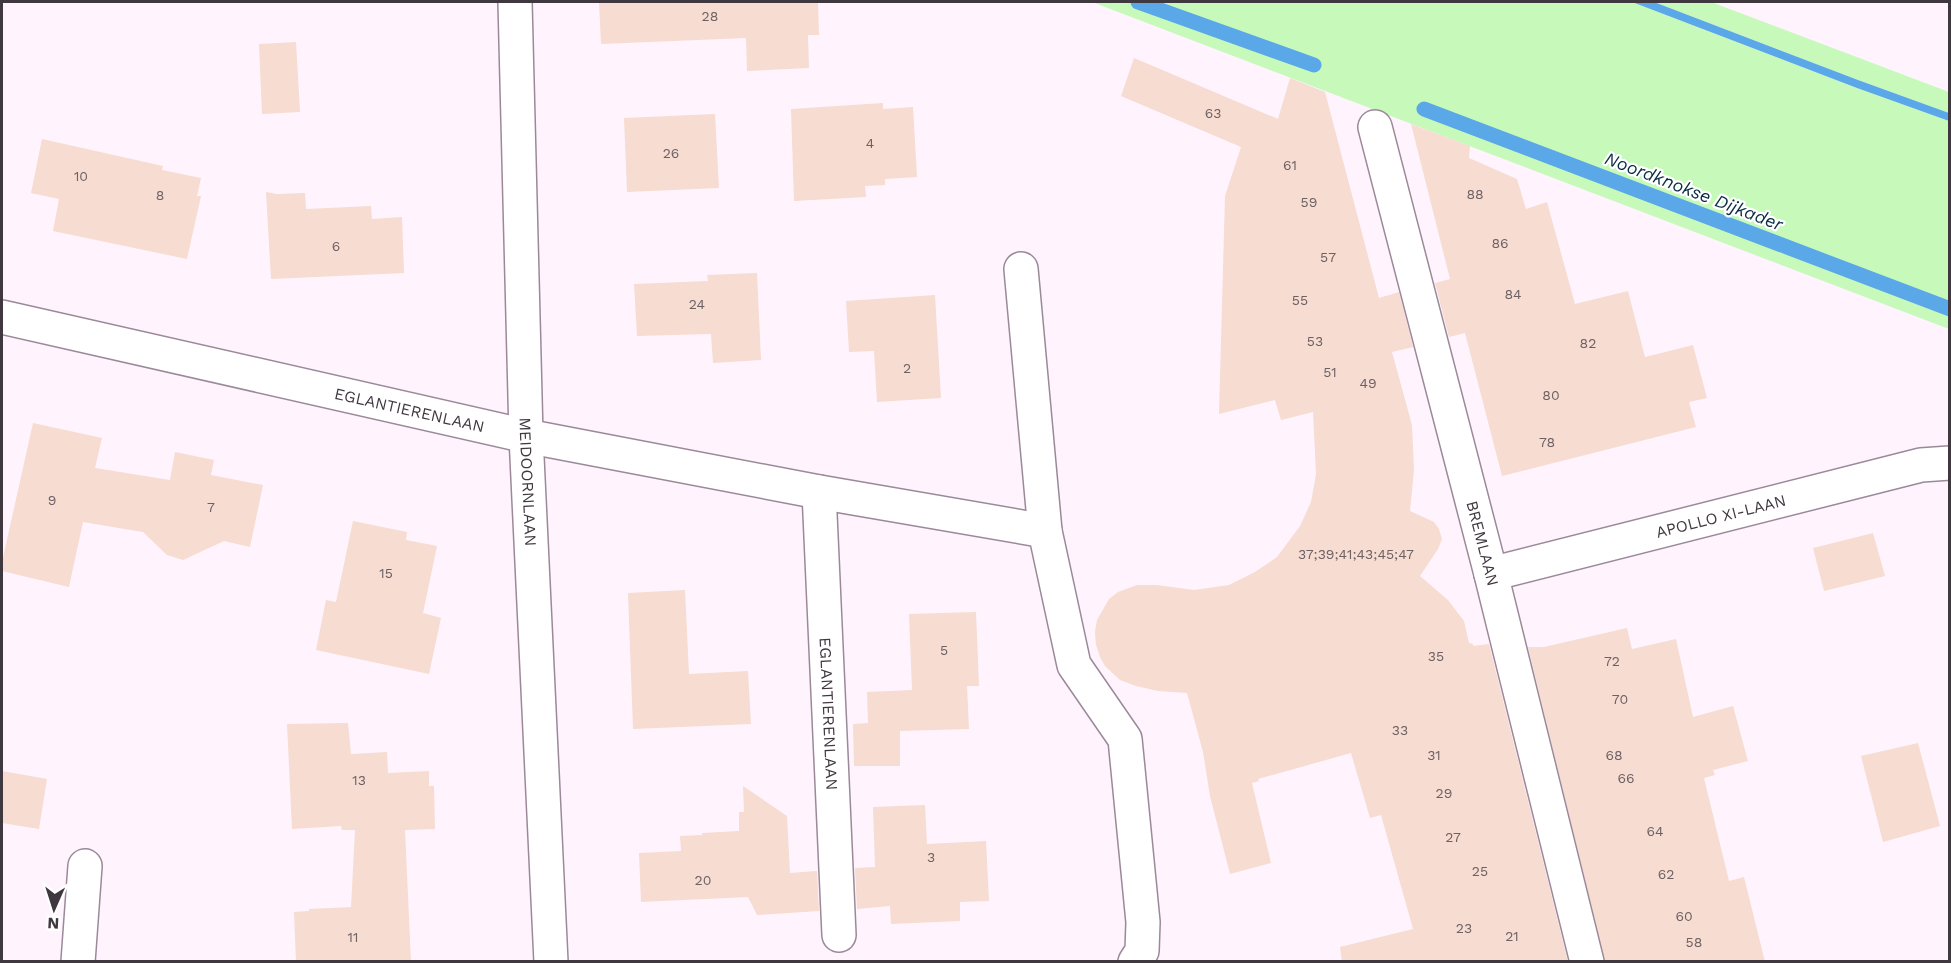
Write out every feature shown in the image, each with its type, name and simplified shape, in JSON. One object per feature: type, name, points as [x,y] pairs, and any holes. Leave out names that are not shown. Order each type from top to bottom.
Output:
[{"type":"street","name":"MEIDOORNLAAN","points":[[515,2],[526,436],[551,962]]},
{"type":"street","name":"BREMLAAN","points":[[1375,128],[1491,574],[1587,962]]},
{"type":"street","points":[[1021,269],[1045,531],[1074,665],[1125,738],[1143,922],[1142,951],[1135,962]]},
{"type":"street","name":"EGLANTIERENLAAN","points":[[2,317],[526,436],[819,492],[1045,531]]},
{"type":"street","name":"APOLLO XI-LAAN","points":[[1491,574],[1921,465],[1950,464]]},
{"type":"street","name":"EGLANTIERENLAAN","points":[[819,492],[839,935]]},
{"type":"street","points":[[78,962],[85,866]]},
{"type":"green space","points":[[1092,2],[1632,2],[1949,121],[1949,329]]},
{"type":"green space","points":[[1654,2],[1711,2],[1949,92],[1949,113],[1858,80]]},
{"type":"water","points":[[1632,2],[1654,2],[1949,113],[1949,121],[1857,88]]},
{"type":"building","points":[[599,2],[818,2],[819,35],[808,35],[809,68],[747,71],[746,38],[601,44]]},
{"type":"building","points":[[296,42],[300,112],[262,114],[259,44]]},
{"type":"building","points":[[1134,58],[1278,119],[1290,78],[1325,92],[1379,298],[1399,292],[1413,347],[1392,352],[1412,425],[1414,470],[1410,511],[1434,522],[1442,539],[1420,576],[1448,600],[1464,621],[1469,643],[1473,646],[1489,644],[1568,962],[1342,962],[1340,947],[1413,929],[1381,815],[1370,818],[1351,753],[1258,779],[1259,781],[1252,783],[1271,863],[1230,874],[1210,796],[1203,752],[1187,693],[1158,691],[1120,680],[1105,666],[1100,657],[1095,632],[1097,620],[1109,599],[1118,592],[1137,585],[1194,590],[1229,585],[1255,572],[1277,557],[1300,526],[1311,502],[1316,474],[1313,412],[1281,420],[1275,400],[1219,414],[1225,196],[1241,147],[1121,96]]},
{"type":"building","points":[[883,103],[883,109],[913,107],[917,177],[885,179],[885,185],[865,186],[866,197],[794,201],[791,109]]},
{"type":"building","points":[[715,114],[719,188],[627,192],[624,118]]},
{"type":"building","points":[[1411,124],[1470,146],[1469,158],[1517,179],[1526,209],[1547,202],[1575,304],[1628,291],[1645,357],[1693,345],[1707,398],[1689,402],[1696,427],[1502,476],[1465,333],[1449,337],[1435,283],[1450,279]]},
{"type":"building","points":[[42,139],[163,166],[162,170],[201,178],[197,196],[201,196],[187,259],[53,231],[59,199],[31,193]]},
{"type":"building","points":[[266,192],[305,193],[306,209],[371,206],[372,219],[402,217],[404,273],[271,279]]},
{"type":"building","points":[[757,273],[761,360],[713,363],[711,334],[637,336],[634,284],[708,281],[707,275]]},
{"type":"building","points":[[935,295],[941,398],[877,402],[874,351],[849,352],[846,301]]},
{"type":"building","points":[[33,423],[102,438],[95,468],[170,480],[175,452],[214,460],[211,475],[263,485],[250,547],[224,541],[183,560],[167,555],[143,532],[83,522],[69,587],[2,571],[2,562]]},
{"type":"building","points":[[353,521],[407,532],[406,540],[437,546],[423,613],[441,618],[429,674],[316,650],[326,600],[336,602]]},
{"type":"building","points":[[1873,533],[1885,576],[1824,591],[1813,548]]},
{"type":"building","points":[[685,590],[689,674],[748,671],[751,724],[633,729],[628,593]]},
{"type":"building","points":[[976,612],[979,686],[967,686],[969,729],[900,731],[900,766],[854,766],[853,724],[868,723],[867,692],[912,690],[909,614]]},
{"type":"building","points":[[1627,628],[1632,649],[1676,639],[1693,717],[1733,706],[1748,761],[1713,770],[1715,775],[1704,778],[1729,881],[1744,877],[1765,962],[1605,962],[1528,647],[1544,647]]},
{"type":"building","points":[[348,723],[351,754],[387,752],[388,773],[429,771],[429,786],[434,786],[435,829],[405,830],[411,962],[296,962],[294,912],[351,907],[355,830],[342,830],[341,826],[292,829],[287,724]]},
{"type":"building","points":[[1918,743],[1940,826],[1883,842],[1861,756]]},
{"type":"building","points":[[2,771],[47,779],[39,829],[2,823]]},
{"type":"building","points":[[743,786],[787,816],[790,873],[817,871],[819,911],[757,915],[748,897],[641,902],[639,853],[681,851],[680,836],[739,831],[739,812],[744,812]]},
{"type":"building","points":[[925,805],[927,844],[986,841],[989,901],[960,902],[960,921],[891,924],[890,906],[857,909],[855,868],[875,867],[873,807]]},
{"type":"waterway","name":"Noordknokse Dijkader","points":[[1138,2],[1314,65]]},
{"type":"waterway","name":"Noordknokse Dijkader","points":[[1424,109],[1950,309]]}]
